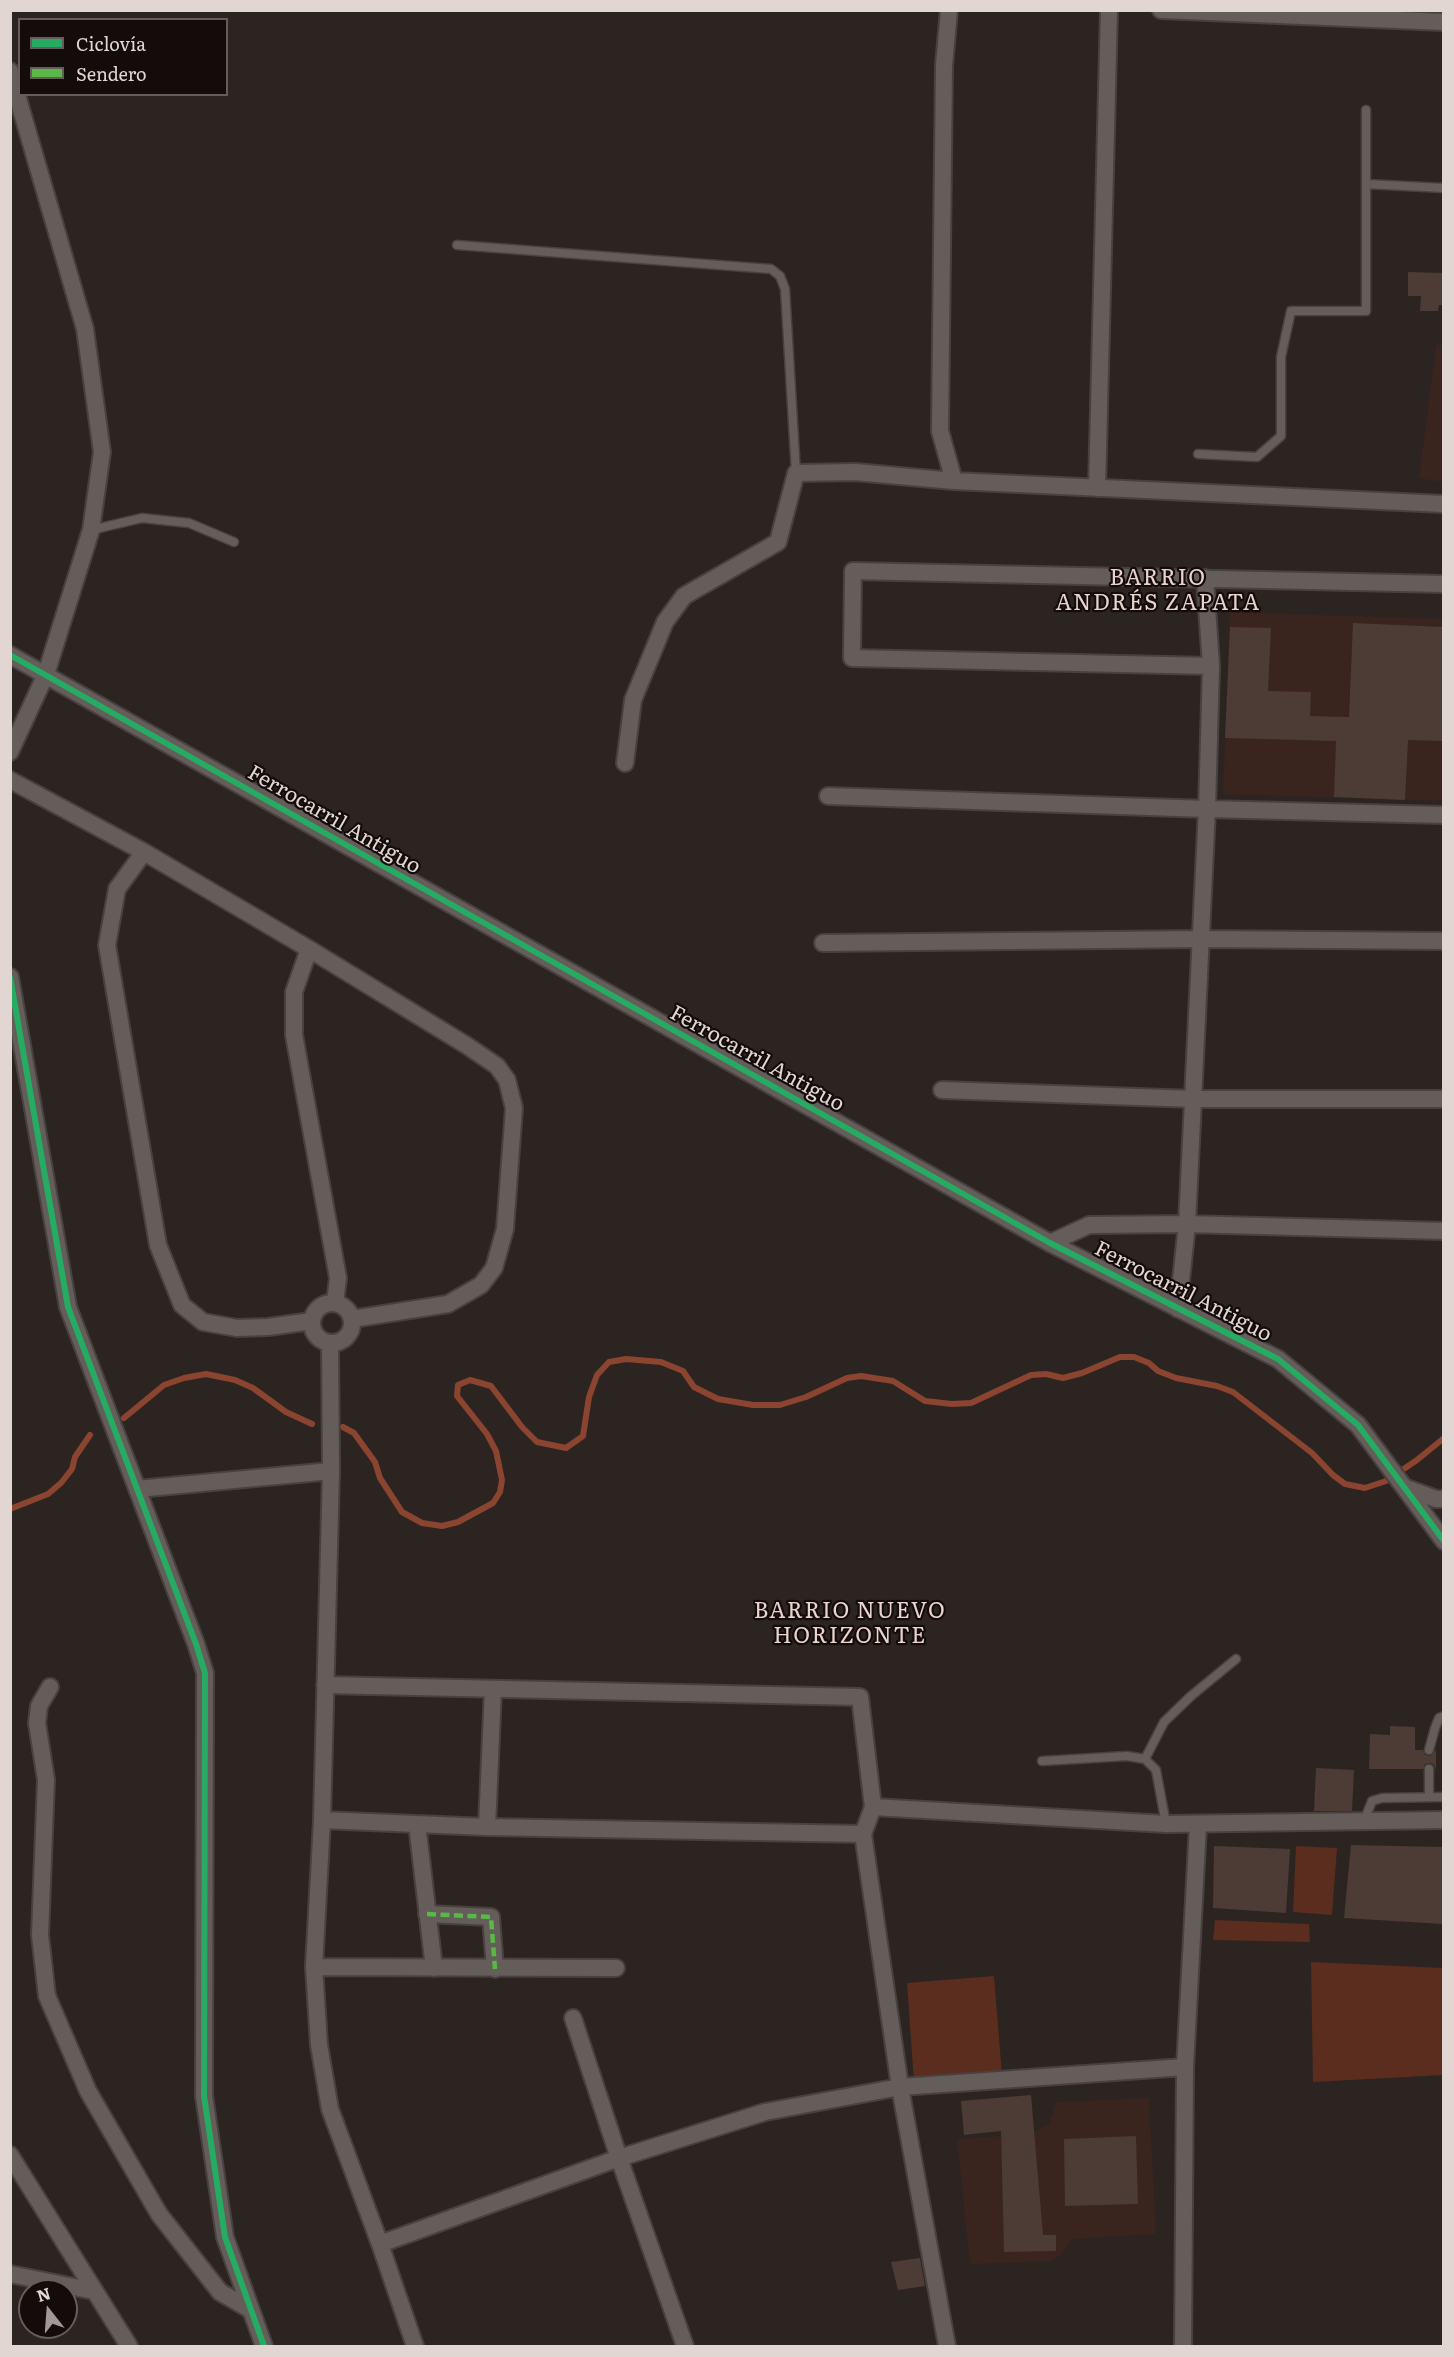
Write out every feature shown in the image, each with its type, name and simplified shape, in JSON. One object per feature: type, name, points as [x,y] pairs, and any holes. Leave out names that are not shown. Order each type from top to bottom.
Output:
[{"type":"street","points":[[949,10],[944,65],[940,431],[954,481]]},
{"type":"street","points":[[1097,488],[1109,10]]},
{"type":"street","points":[[1161,10],[1443,22]]},
{"type":"street","points":[[10,71],[85,329],[102,452],[91,530],[46,674],[10,752]]},
{"type":"street","points":[[626,763],[633,700],[665,622],[684,596],[778,542],[786,519],[796,473],[855,472],[954,481],[1443,504]]},
{"type":"street","points":[[1210,666],[852,658],[853,571],[1443,584]]},
{"type":"street","points":[[1178,1309],[1187,1224],[1207,809],[1210,666],[1205,578]]},
{"type":"street","name":"Ferrocarril Antiguo","points":[[10,655],[1050,1243],[1278,1359],[1358,1425],[1443,1541]]},
{"type":"street","points":[[10,780],[144,852],[309,949],[497,1066],[507,1080],[514,1108],[505,1229],[494,1268],[481,1285],[448,1304],[352,1319]]},
{"type":"street","points":[[828,795],[1207,809],[1443,814]]},
{"type":"street","points":[[144,852],[117,889],[107,945],[158,1245],[182,1305],[203,1322],[237,1328],[268,1327],[312,1321]]},
{"type":"street","points":[[823,943],[1201,939],[1443,941]]},
{"type":"street","points":[[309,949],[294,992],[294,1035],[338,1278],[335,1303]]},
{"type":"street","points":[[10,977],[68,1307],[205,1673],[204,2096],[225,2237],[264,2346]]},
{"type":"street","points":[[942,1090],[1194,1099],[1443,1099]]},
{"type":"street","points":[[1050,1243],[1089,1226],[1187,1224],[1443,1231]]},
{"type":"street","points":[[335,1303],[346,1308],[352,1319],[351,1331],[342,1340],[330,1343],[320,1339],[314,1331],[312,1321],[316,1311],[324,1304],[335,1303]]},
{"type":"street","points":[[330,1343],[331,1471],[322,1820],[314,1967],[319,2045],[330,2109],[415,2346]]},
{"type":"street","points":[[137,1489],[331,1471]]},
{"type":"street","points":[[1406,1488],[1436,1499],[1443,1499]]},
{"type":"street","points":[[325,1685],[860,1697],[873,1808],[862,1834],[900,2087],[946,2346]]},
{"type":"street","points":[[50,1687],[39,1706],[37,1723],[46,1780],[40,1935],[46,1996],[88,2091],[159,2214],[220,2292],[251,2310]]},
{"type":"street","points":[[487,1827],[493,1689]]},
{"type":"street","points":[[873,1808],[1198,1825],[1443,1820]]},
{"type":"street","points":[[322,1820],[487,1827],[862,1834]]},
{"type":"street","points":[[417,1824],[434,1968]]},
{"type":"street","points":[[1183,2346],[1185,2067],[1198,1825]]},
{"type":"street","points":[[427,1914],[491,1917],[495,1969]]},
{"type":"street","points":[[314,1967],[616,1968]]},
{"type":"street","points":[[573,2018],[685,2346]]},
{"type":"street","points":[[380,2244],[619,2158],[765,2112],[900,2087],[1185,2067]]},
{"type":"street","points":[[10,2155],[129,2346]]},
{"type":"street","points":[[10,2274],[94,2291]]},
{"type":"lane","points":[[1198,454],[1257,457],[1281,436],[1281,357],[1291,311],[1366,311],[1366,110]]},
{"type":"lane","points":[[1366,184],[1443,188]]},
{"type":"lane","points":[[457,245],[771,269],[780,276],[785,289],[796,473]]},
{"type":"lane","points":[[91,530],[142,518],[189,523],[234,542]]},
{"type":"lane","points":[[1145,1759],[1164,1722],[1236,1659]]},
{"type":"lane","points":[[1429,1750],[1435,1728],[1443,1716]]},
{"type":"lane","points":[[1042,1761],[1127,1756],[1145,1759],[1156,1770],[1166,1824]]},
{"type":"lane","points":[[1429,1769],[1429,1796]]},
{"type":"lane","points":[[1364,1821],[1372,1801],[1382,1798],[1443,1797]]},
{"type":"shaded area","points":[[1436,345],[1443,345],[1443,482],[1419,478]]},
{"type":"shaded area","points":[[1230,612],[1443,619],[1443,801],[1223,794]]},
{"type":"shaded area","points":[[1296,1846],[1337,1848],[1332,1915],[1293,1912]]},
{"type":"shaded area","points":[[1215,1920],[1309,1924],[1310,1942],[1213,1940]]},
{"type":"shaded area","points":[[1311,1962],[1443,1968],[1443,2075],[1313,2082]]},
{"type":"shaded area","points":[[994,1976],[1002,2075],[914,2082],[907,1983]]},
{"type":"shaded area","points":[[1149,2098],[1156,2234],[1071,2239],[1062,2254],[1052,2261],[970,2264],[957,2139],[1030,2134],[1049,2124],[1056,2102]]},
{"type":"building","points":[[1408,272],[1443,273],[1443,305],[1439,305],[1438,311],[1420,311],[1421,296],[1408,296]]},
{"type":"building","points":[[1353,623],[1443,627],[1443,741],[1408,740],[1405,800],[1334,797],[1336,741],[1225,738],[1230,627],[1271,628],[1268,691],[1311,692],[1310,716],[1349,717]]},
{"type":"building","points":[[1390,1726],[1415,1727],[1415,1750],[1423,1750],[1425,1755],[1430,1756],[1436,1750],[1436,1770],[1430,1763],[1425,1764],[1423,1769],[1369,1769],[1370,1734],[1390,1735]]},
{"type":"building","points":[[1316,1768],[1354,1770],[1352,1811],[1314,1811]]},
{"type":"building","points":[[1351,1845],[1443,1847],[1443,1924],[1344,1918]]},
{"type":"building","points":[[1214,1846],[1290,1849],[1286,1913],[1213,1908]]},
{"type":"building","points":[[1031,2095],[1043,2235],[1056,2235],[1056,2251],[1004,2252],[1001,2131],[964,2135],[961,2101]]},
{"type":"building","points":[[1136,2136],[1138,2204],[1065,2206],[1064,2139]]},
{"type":"building","points":[[920,2258],[925,2286],[898,2290],[891,2262]]},
{"type":"waterway","points":[[343,1427],[354,1433],[375,1462],[380,1478],[402,1512],[422,1523],[442,1526],[458,1522],[493,1503],[500,1492],[502,1480],[496,1451],[487,1434],[457,1396],[458,1385],[470,1380],[491,1386],[522,1427],[537,1442],[566,1448],[583,1436],[589,1397],[597,1375],[609,1362],[626,1359],[661,1362],[683,1371],[694,1387],[718,1399],[753,1405],[780,1405],[806,1397],[847,1378],[861,1376],[893,1381],[925,1401],[952,1404],[971,1403],[1031,1375],[1046,1374],[1063,1378],[1082,1373],[1120,1357],[1134,1357],[1176,1378],[1217,1386],[1233,1392],[1312,1453],[1345,1484],[1365,1488],[1386,1481],[1444,1438]]},
{"type":"waterway","points":[[124,1418],[164,1385],[206,1374],[235,1380],[253,1388],[286,1412],[312,1424]]},
{"type":"waterway","points":[[10,1509],[48,1494],[61,1483],[72,1469],[75,1457],[90,1435]]},
{"type":"marked path","points":[[427,1914],[491,1917],[495,1969]]},
{"type":"cycle path","points":[[10,655],[1050,1243],[1278,1359],[1358,1425],[1444,1541]]},
{"type":"cycle path","points":[[10,977],[68,1307],[205,1673],[204,2096],[225,2237],[264,2346]]},
{"type":"district","name":"BARRIO ANDRÉS ZAPATA","points":[[1158,592]]},
{"type":"district","name":"BARRIO NUEVO HORIZONTE","points":[[850,1625]]}]
